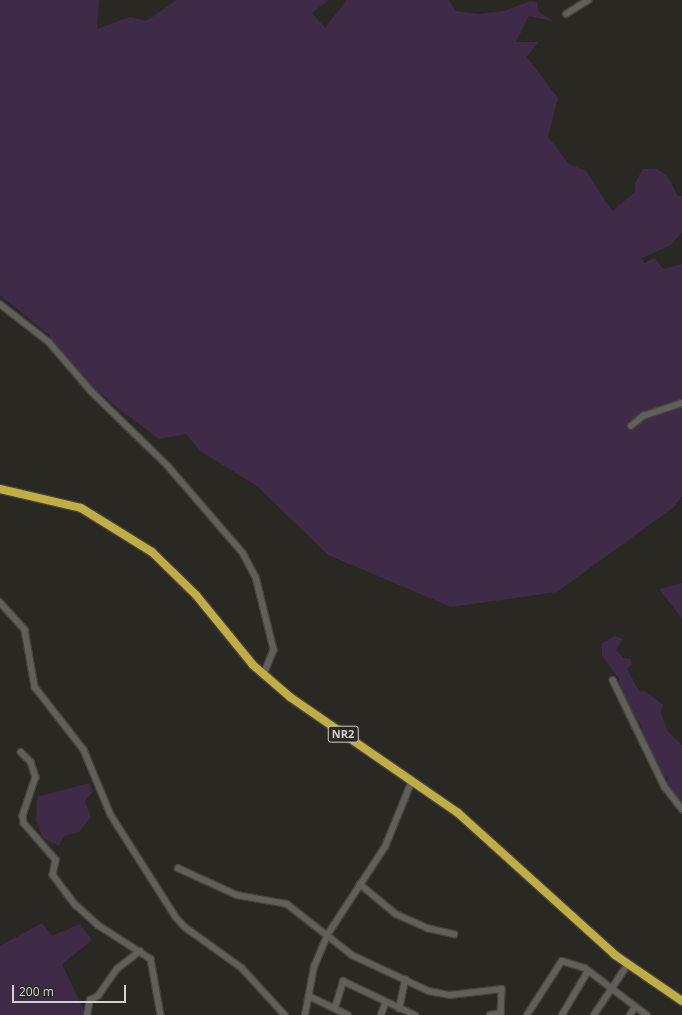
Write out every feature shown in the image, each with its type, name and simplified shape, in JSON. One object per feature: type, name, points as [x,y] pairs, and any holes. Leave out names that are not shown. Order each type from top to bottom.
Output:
[{"type":"highway","name":"NR2","points":[[0,489],[81,508],[152,552],[264,675],[308,711],[412,781],[491,840],[577,923],[628,964],[682,1001]]},
{"type":"street","points":[[566,14],[588,0]]},
{"type":"street","points":[[0,304],[49,342],[92,392],[168,466],[243,553],[256,577],[274,650],[264,675]]},
{"type":"street","points":[[631,426],[638,418],[682,403]]},
{"type":"street","points":[[0,602],[25,630],[35,687],[84,750],[111,815],[176,917],[185,928],[242,968],[285,1015]]},
{"type":"street","points":[[613,680],[665,787],[682,809]]},
{"type":"street","points":[[21,752],[31,762],[36,777],[23,820],[46,853],[56,860],[54,878],[86,914],[151,959],[156,973],[160,1015]]},
{"type":"street","points":[[305,1015],[314,966],[328,934],[385,847],[412,781]]},
{"type":"street","points":[[178,868],[237,895],[287,904],[328,934],[352,955],[405,980],[444,994],[502,989],[501,1014],[490,1015]]},
{"type":"street","points":[[360,884],[396,914],[439,932],[454,934]]},
{"type":"street","points":[[87,1015],[90,1000],[98,996],[117,968],[140,951]]},
{"type":"street","points":[[527,1015],[562,961],[588,971],[648,1015]]},
{"type":"street","points":[[594,1015],[628,964]]},
{"type":"street","points":[[562,1015],[588,971]]},
{"type":"street","points":[[399,1009],[405,980]]},
{"type":"street","points":[[335,1008],[343,981],[386,1004],[415,1015]]},
{"type":"street","points":[[308,996],[348,1015]]},
{"type":"street","points":[[381,1015],[386,1004]]},
{"type":"street","points":[[630,1015],[636,1007]]},
{"type":"shaded area","points":[[0,0],[99,0],[97,29],[130,17],[146,21],[177,0],[329,0],[312,13],[325,28],[347,0],[449,0],[456,11],[478,14],[504,11],[530,1],[537,2],[539,12],[553,21],[529,16],[516,42],[538,42],[527,57],[558,98],[548,137],[569,164],[586,171],[612,211],[635,192],[635,183],[643,169],[656,169],[667,175],[678,196],[682,196],[682,232],[671,245],[642,258],[644,263],[655,258],[663,269],[682,264],[682,496],[674,507],[557,592],[451,607],[328,555],[257,486],[200,451],[186,434],[159,439],[119,409],[86,382],[48,334],[0,295]]},
{"type":"shaded area","points":[[682,583],[682,619],[659,589]]},
{"type":"shaded area","points":[[615,636],[623,639],[616,650],[624,658],[631,659],[632,665],[627,668],[635,684],[640,692],[645,691],[663,705],[661,713],[668,732],[682,745],[682,806],[666,784],[669,776],[663,777],[648,748],[640,723],[630,713],[618,678],[602,655],[602,643]]},
{"type":"shaded area","points":[[89,783],[93,791],[85,802],[91,817],[79,832],[64,836],[59,846],[43,838],[36,821],[37,797]]},
{"type":"shaded area","points":[[42,923],[52,936],[80,924],[92,940],[62,964],[86,1015],[0,1015],[0,946]]}]
